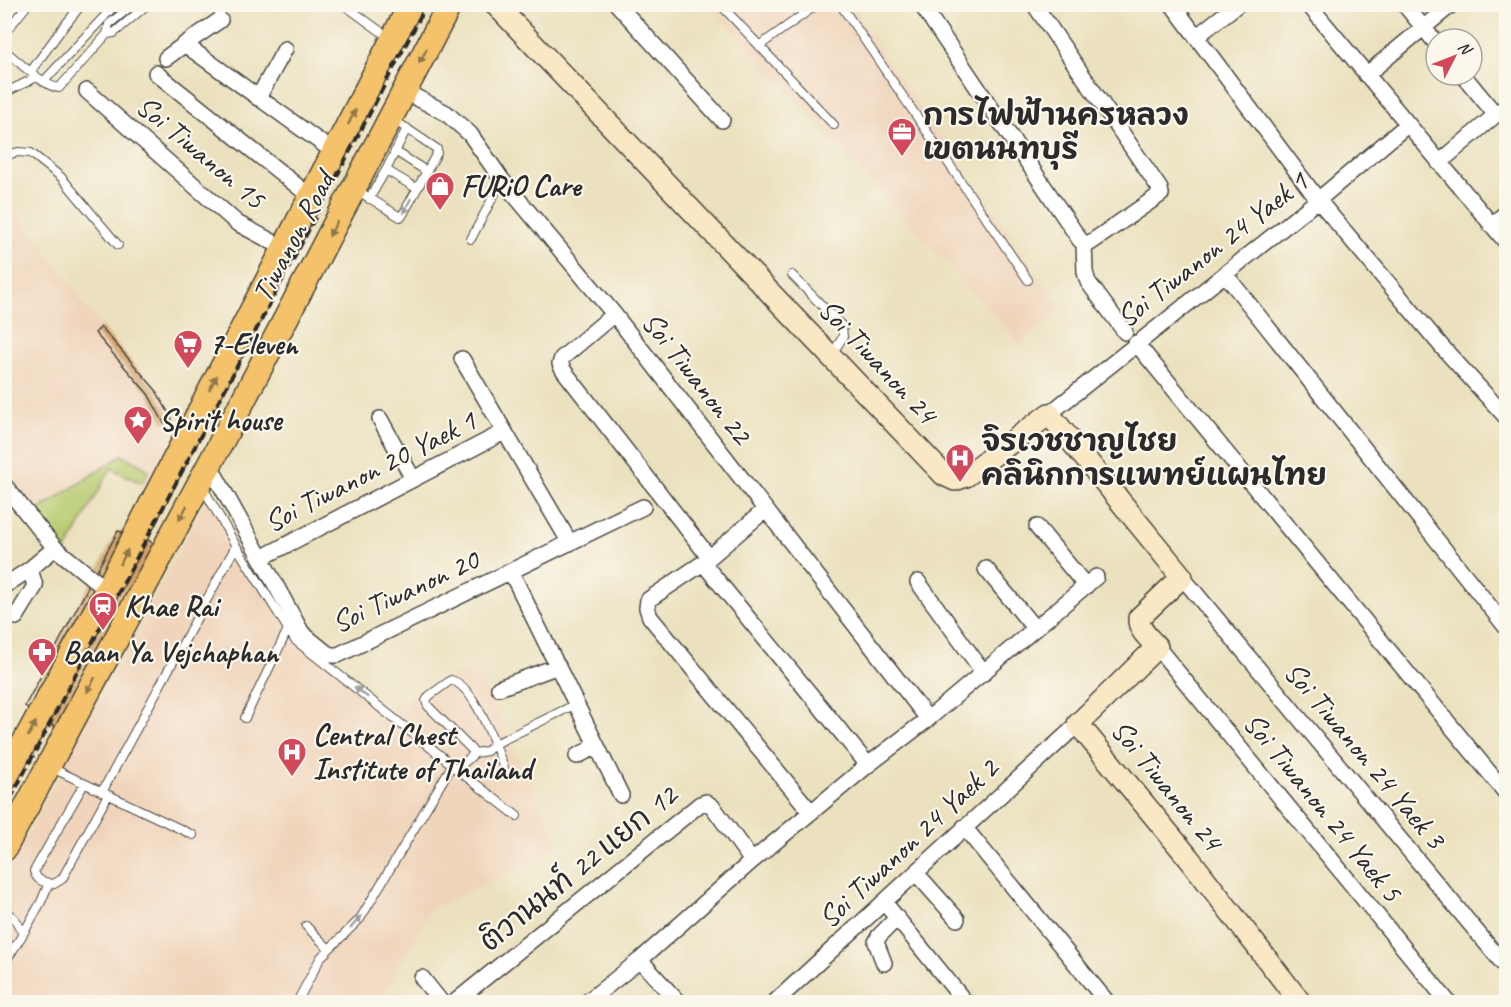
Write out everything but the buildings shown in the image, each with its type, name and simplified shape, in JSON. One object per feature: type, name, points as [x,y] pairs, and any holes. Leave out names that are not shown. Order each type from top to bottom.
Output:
[{"type":"main road","name":"Tiwanon Road","points":[[4,780],[107,590],[411,4]]},
{"type":"main road","name":"Tiwanon Road","points":[[4,849],[204,473],[362,193],[398,123],[404,91],[450,4]]},
{"type":"street","name":"Soi Tiwanon 24","points":[[495,4],[944,475],[956,480],[966,476],[1049,414]]},
{"type":"street","points":[[617,4],[722,120]]},
{"type":"street","points":[[921,4],[1084,243],[1084,272],[1088,282],[1130,337],[1506,793]]},
{"type":"street","points":[[1034,4],[1160,189],[1161,194],[1090,243],[1084,243]]},
{"type":"street","points":[[1172,4],[1318,200],[1443,348],[1506,417]]},
{"type":"street","points":[[1196,37],[1238,4]]},
{"type":"street","points":[[1308,4],[1506,242]]},
{"type":"street","points":[[1404,4],[1423,28]]},
{"type":"street","points":[[1366,75],[1452,4]]},
{"type":"street","points":[[166,58],[220,20]]},
{"type":"street","points":[[185,45],[334,152]]},
{"type":"street","points":[[258,98],[285,49]]},
{"type":"street","points":[[156,73],[311,197]]},
{"type":"street","points":[[1439,163],[1501,111],[1476,87]]},
{"type":"street","name":"Soi Tiwanon 15","points":[[87,91],[237,223],[284,248]]},
{"type":"street","name":"Soi Tiwanon 22","points":[[404,91],[446,113],[470,134],[502,180],[614,314],[928,719]]},
{"type":"street","name":"Soi Tiwanon 24 Yaek 1","points":[[1049,414],[1130,337],[1225,274],[1407,125]]},
{"type":"street","points":[[1491,225],[1506,213]]},
{"type":"street","points":[[1225,274],[1506,627]]},
{"type":"street","points":[[614,314],[562,358],[561,364],[564,371],[706,560],[868,765]]},
{"type":"street","points":[[462,359],[570,543]]},
{"type":"street","points":[[1049,414],[1182,576],[1139,618],[1142,630],[1157,647]]},
{"type":"street","points":[[380,419],[413,479]]},
{"type":"street","name":"Soi Tiwanon 20 Yaek 1","points":[[261,558],[504,432]]},
{"type":"street","name":"Soi Tiwanon 20","points":[[204,473],[261,558],[302,633],[330,655],[338,655],[643,507]]},
{"type":"street","points":[[4,485],[55,548],[107,590]]},
{"type":"street","points":[[765,510],[706,560],[648,600],[647,608],[650,617],[811,812]]},
{"type":"street","points":[[587,1002],[640,960],[752,861],[984,673],[1091,582],[1037,527]]},
{"type":"street","points":[[4,586],[30,569],[55,548]]},
{"type":"street","points":[[986,568],[1035,629]]},
{"type":"street","points":[[16,617],[35,586],[30,569]]},
{"type":"street","points":[[511,572],[621,795]]},
{"type":"street","name":"Soi Tiwanon 24 Yaek 3","points":[[1182,576],[1506,968]]},
{"type":"street","points":[[918,582],[984,673]]},
{"type":"street","name":"Soi Tiwanon 24","points":[[1157,647],[1078,724],[1188,858],[1300,1002]]},
{"type":"street","name":"Soi Tiwanon 24 Yaek 5","points":[[1157,647],[1448,1002]]},
{"type":"street","points":[[499,688],[558,666]]},
{"type":"street","name":"Soi Tiwanon 24 Yaek 2","points":[[775,1002],[1078,724]]},
{"type":"street","points":[[577,756],[597,746]]},
{"type":"street","name":"ติวานนท์ 22 แยก 12","points":[[455,1002],[700,804],[706,802],[713,807],[752,861]]},
{"type":"street","points":[[964,827],[1107,1002]]},
{"type":"street","points":[[916,873],[957,920]]},
{"type":"street","points":[[884,902],[965,1002]]},
{"type":"street","points":[[884,963],[876,942],[897,918]]},
{"type":"street","points":[[640,960],[678,1002]]},
{"type":"street","points":[[422,978],[441,1002]]},
{"type":"lane","points":[[4,34],[28,4]]},
{"type":"lane","points":[[38,76],[61,30],[82,4]]},
{"type":"lane","points":[[4,93],[38,76],[116,4]]},
{"type":"lane","points":[[4,50],[55,88],[59,88],[107,34],[109,24],[134,4]]},
{"type":"lane","points":[[107,34],[114,33],[148,4]]},
{"type":"lane","points":[[343,4],[392,40]]},
{"type":"lane","points":[[720,4],[834,125]]},
{"type":"lane","points":[[759,46],[818,4]]},
{"type":"lane","points":[[840,4],[1028,280]]},
{"type":"lane","points":[[398,123],[437,149],[437,153],[401,216],[362,193],[386,170],[395,151],[398,123]]},
{"type":"lane","points":[[395,151],[426,171]]},
{"type":"lane","points":[[4,156],[18,152],[31,153],[61,177],[118,245]]},
{"type":"lane","points":[[386,170],[416,188]]},
{"type":"lane","points":[[471,239],[502,180]]},
{"type":"lane","points":[[792,275],[842,326],[843,337],[831,355]]},
{"type":"lane","points":[[204,473],[236,546],[295,640],[517,816]]},
{"type":"lane","points":[[84,784],[34,871],[41,882],[54,884],[62,879],[236,546]]},
{"type":"lane","points":[[245,718],[288,629]]},
{"type":"lane","points":[[475,753],[428,706],[426,701],[429,696],[451,680],[462,685],[477,707],[505,771]]},
{"type":"lane","points":[[457,769],[475,753],[488,751],[495,744],[576,704]]},
{"type":"lane","points":[[297,1002],[321,957],[360,919],[451,767],[450,763]]},
{"type":"lane","points":[[48,766],[192,835]]},
{"type":"lane","points":[[4,964],[50,883]]},
{"type":"lane","points":[[4,910],[15,919],[23,934]]},
{"type":"lane","points":[[306,927],[329,949]]},
{"type":"shaded area","name":"การไฟฟ้านครหลวง เขตนนทบุรี","points":[[709,5],[849,5],[1062,309],[1020,344]]},
{"type":"shaded area","points":[[4,195],[77,292],[82,303],[177,414],[149,492],[112,471],[66,555],[5,471]]},
{"type":"shaded area","name":"Central Chest Institute of Thailand","points":[[210,493],[296,638],[387,709],[475,665],[560,847],[431,910],[379,1002],[5,1002],[5,876]]},
{"type":"green space","points":[[122,455],[149,470],[142,483],[111,468],[65,552],[36,512]]},
{"type":"railway","points":[[4,811],[427,4]]},
{"type":"place","name":"การไฟฟ้านครหลวง เขตนนทบุรี","points":[[902,158]]},
{"type":"place","name":"FURiO Care","points":[[440,212]]},
{"type":"place","name":"7-Eleven","points":[[188,370]]},
{"type":"place","name":"Spirit house","points":[[138,446]]},
{"type":"place","name":"จิรเวชชาญไชย คลินิกการแพทย์แผนไทย","points":[[960,484]]},
{"type":"place","name":"Khae Rai","points":[[103,632]]},
{"type":"place","name":"Baan Ya Vejchaphan","points":[[42,678]]},
{"type":"place","name":"Central Chest Institute of Thailand","points":[[292,778]]}]
